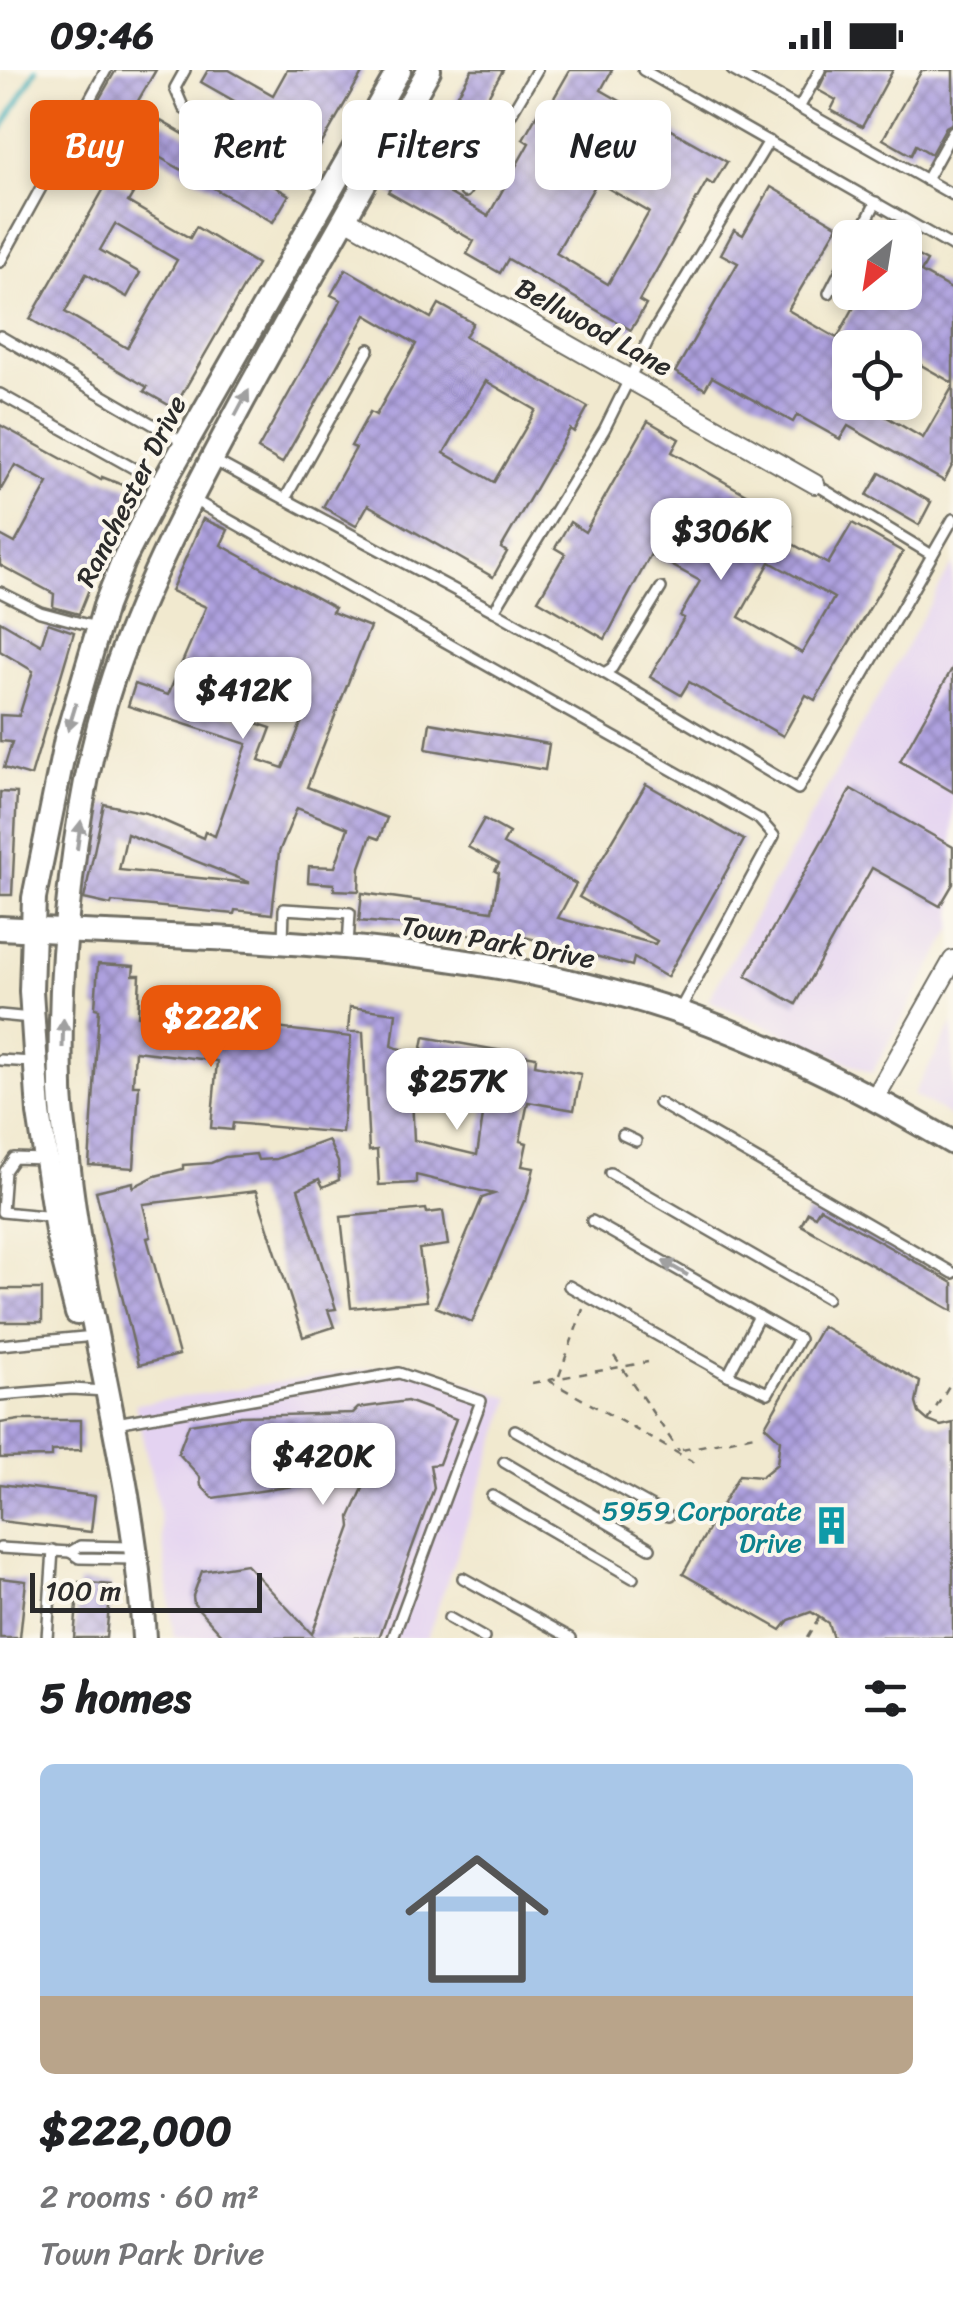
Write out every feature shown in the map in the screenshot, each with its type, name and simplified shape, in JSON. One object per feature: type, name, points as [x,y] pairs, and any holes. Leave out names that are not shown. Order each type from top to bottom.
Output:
[{"type":"street","name":"Ranchester Drive","points":[[144,1638],[136,1553],[114,1423],[55,1167],[36,1063],[31,991],[34,898],[54,787],[98,628],[123,561],[162,485],[399,70]]},
{"type":"street","name":"Ranchester Drive","points":[[105,1391],[84,1337],[56,1218],[66,932],[88,772],[113,680],[149,586],[189,498],[429,70]]},
{"type":"street","name":"Bellwood Lane","points":[[344,218],[816,484]]},
{"type":"street","points":[[291,261],[313,273]]},
{"type":"street","points":[[187,444],[212,458]]},
{"type":"street","points":[[86,674],[113,680]]},
{"type":"street","name":"Town Park Drive","points":[[0,928],[283,943],[492,965],[678,1013],[790,1057],[953,1142]]},
{"type":"street","points":[[875,1098],[953,960]]},
{"type":"lane","points":[[0,262],[106,70]]},
{"type":"lane","points":[[185,70],[176,88],[178,102],[184,109],[331,191]]},
{"type":"lane","points":[[465,192],[537,70]]},
{"type":"lane","points":[[643,70],[953,246]]},
{"type":"lane","points":[[732,70],[953,196]]},
{"type":"lane","points":[[799,108],[820,70]]},
{"type":"lane","points":[[926,180],[953,132]]},
{"type":"lane","points":[[494,611],[604,430],[650,337],[770,141]]},
{"type":"lane","points":[[867,220],[876,202]]},
{"type":"lane","points":[[829,293],[832,287]]},
{"type":"lane","points":[[0,336],[187,444]]},
{"type":"lane","points":[[286,500],[368,349]]},
{"type":"lane","points":[[0,394],[162,485]]},
{"type":"lane","points":[[212,458],[604,673],[798,789],[953,519]]},
{"type":"lane","points":[[816,484],[932,555]]},
{"type":"lane","points":[[189,498],[758,820],[774,836],[678,1013]]},
{"type":"lane","points":[[604,673],[612,668],[662,588]]},
{"type":"lane","points":[[0,592],[40,612],[98,628]]},
{"type":"lane","points":[[283,943],[284,909],[350,913],[348,948]]},
{"type":"lane","points":[[0,1016],[34,1018]]},
{"type":"lane","points":[[0,1060],[36,1063]]},
{"type":"lane","points":[[659,1103],[953,1273]]},
{"type":"lane","points":[[623,1135],[636,1141]]},
{"type":"lane","points":[[55,1167],[14,1158],[5,1172],[2,1212],[56,1218]]},
{"type":"lane","points":[[610,1174],[827,1298]]},
{"type":"lane","points":[[569,1286],[728,1375],[768,1393],[800,1339],[592,1220]]},
{"type":"lane","points":[[728,1375],[759,1316]]},
{"type":"lane","points":[[0,1345],[84,1337]]},
{"type":"lane","points":[[114,1423],[398,1372],[481,1402],[393,1638]]},
{"type":"lane","points":[[0,1395],[72,1389],[105,1391]]},
{"type":"lane","points":[[516,1430],[668,1516]]},
{"type":"lane","points":[[504,1462],[650,1548]]},
{"type":"lane","points":[[492,1496],[632,1578]]},
{"type":"lane","points":[[0,1548],[70,1552],[80,1546],[136,1553]]},
{"type":"lane","points":[[47,1638],[53,1550]]},
{"type":"lane","points":[[463,1578],[570,1638]]},
{"type":"lane","points":[[449,1618],[484,1638]]},
{"type":"path","points":[[558,1378],[584,1307]]},
{"type":"path","points":[[614,1356],[677,1451]]},
{"type":"path","points":[[532,1383],[648,1362]]},
{"type":"path","points":[[928,1422],[953,1379]]},
{"type":"path","points":[[548,1380],[697,1464]]},
{"type":"path","points":[[677,1451],[759,1434]]},
{"type":"path","points":[[807,1638],[820,1616]]},
{"type":"shaded area","points":[[953,563],[953,928],[872,1073],[708,1000]]},
{"type":"shaded area","points":[[953,1023],[953,1118],[913,1095]]},
{"type":"shaded area","points":[[409,1363],[511,1398],[427,1638],[174,1638],[159,1510],[135,1404]]},
{"type":"building","points":[[116,70],[156,70],[138,100],[99,100]]},
{"type":"building","points":[[208,70],[229,70],[273,95],[287,70],[364,70],[347,100],[342,100],[342,108],[322,143],[322,100],[232,100],[201,82]]},
{"type":"building","points":[[472,70],[503,70],[486,100],[455,100]]},
{"type":"building","points":[[570,70],[612,70],[601,90],[618,100],[553,100]]},
{"type":"building","points":[[828,70],[893,70],[862,127],[831,110],[836,100],[818,90]]},
{"type":"building","points":[[922,70],[953,70],[953,123],[946,127],[931,154],[916,145],[911,155],[883,139]]},
{"type":"building","points":[[535,118],[535,190],[592,190],[556,253],[608,284],[649,212],[611,190],[671,190],[671,130],[727,162],[713,185],[707,181],[639,301],[646,305],[631,330],[508,259],[500,273],[467,254],[474,241],[388,192],[444,190],[488,216],[503,190],[515,190],[515,168],[529,143],[523,139]]},
{"type":"building","points":[[159,120],[179,131],[179,168],[159,157]]},
{"type":"building","points":[[771,187],[832,223],[832,236],[788,310],[832,335],[832,420],[892,420],[923,438],[953,386],[953,464],[944,481],[848,426],[840,439],[797,415],[793,422],[712,377],[705,389],[675,372],[738,263],[721,254],[734,230],[743,235]]},
{"type":"building","points":[[103,190],[131,190],[134,192],[128,202],[190,238],[196,227],[257,264],[174,408],[144,391],[147,387],[30,319]],"holes":[[[115,224],[177,260],[127,348],[65,312],[86,274],[127,297],[140,273],[100,250]]]},
{"type":"building","points":[[217,190],[280,190],[289,195],[273,222]]},
{"type":"building","points":[[346,269],[431,318],[439,304],[473,323],[465,337],[588,407],[574,432],[570,429],[501,548],[507,552],[493,577],[368,505],[356,526],[323,507],[356,448],[351,446],[370,412],[376,415],[416,344],[366,315],[282,463],[258,449],[341,300],[331,295]],"holes":[[[486,381],[536,410],[494,482],[444,453]]]},
{"type":"building","points":[[922,273],[953,290],[953,383],[922,366],[922,330],[841,330],[852,310],[922,310]]},
{"type":"building","points":[[648,421],[679,439],[672,452],[751,497],[749,501],[792,526],[784,539],[828,564],[852,523],[903,552],[815,700],[806,695],[783,736],[689,682],[681,695],[650,677],[700,581],[651,554],[605,639],[538,600],[565,554],[555,548],[570,522],[585,532]],"holes":[[[770,562],[834,598],[802,653],[739,617]]]},
{"type":"building","points":[[0,425],[101,480],[102,477],[130,488],[79,614],[53,607],[54,594],[0,565],[0,535],[15,543],[48,483],[15,465],[0,491]]},
{"type":"building","points":[[880,473],[931,502],[919,525],[867,495]]},
{"type":"building","points":[[203,519],[228,530],[221,545],[335,608],[332,612],[370,627],[307,787],[387,818],[379,839],[371,836],[360,867],[359,891],[334,890],[334,884],[308,882],[309,866],[335,867],[348,828],[297,808],[279,852],[272,914],[112,902],[111,905],[84,899],[104,804],[146,813],[203,838],[205,832],[215,836],[247,744],[128,706],[135,684],[168,695],[206,607],[171,591]],"holes":[[[199,689],[306,711],[283,768],[259,760],[271,728],[195,703]],[[127,834],[249,882],[249,883],[119,870]]]},
{"type":"building","points":[[0,621],[41,645],[48,623],[74,632],[31,776],[4,768],[12,742],[0,741],[0,715],[19,716],[33,671],[0,651]]},
{"type":"building","points":[[953,667],[953,792],[900,761]]},
{"type":"building","points":[[430,723],[549,744],[545,770],[426,749]]},
{"type":"building","points":[[646,784],[744,840],[667,977],[634,958],[632,966],[525,937],[524,943],[359,921],[362,893],[492,911],[499,864],[468,847],[484,819],[509,833],[503,844],[576,884],[558,918],[655,944],[657,941],[579,897]]},
{"type":"building","points":[[851,789],[953,847],[953,884],[940,906],[872,868],[796,1004],[746,976]]},
{"type":"building","points":[[0,792],[17,793],[12,895],[0,895]]},
{"type":"building","points":[[98,964],[134,966],[133,975],[140,975],[138,1016],[183,1022],[184,1017],[351,1037],[342,1133],[233,1123],[232,1130],[211,1128],[217,1061],[135,1051],[133,1085],[139,1085],[134,1168],[89,1165],[99,1009],[95,1008]]},
{"type":"building","points":[[350,1007],[396,1013],[392,1046],[397,1048],[421,1053],[424,1037],[536,1057],[535,1065],[581,1074],[574,1110],[528,1102],[520,1141],[527,1143],[522,1166],[534,1168],[526,1201],[472,1322],[436,1307],[482,1198],[494,1194],[416,1175],[416,1183],[379,1185],[377,1150],[369,1151],[363,1032],[348,1032]],"holes":[[[411,1076],[487,1089],[477,1155],[414,1140]]]},
{"type":"building","points":[[328,1140],[338,1162],[339,1180],[323,1187],[319,1179],[298,1189],[336,1309],[328,1310],[334,1327],[303,1337],[256,1191],[143,1204],[151,1237],[147,1238],[179,1355],[139,1365],[96,1191],[133,1182],[133,1187],[183,1169],[183,1165],[211,1163],[225,1157],[256,1154],[258,1160],[276,1159]]},
{"type":"building","points":[[820,1208],[953,1283],[953,1311],[801,1225],[808,1212],[815,1216]]},
{"type":"building","points":[[426,1209],[427,1213],[443,1211],[448,1245],[419,1249],[427,1301],[351,1308],[341,1217]]},
{"type":"building","points":[[0,1289],[42,1289],[42,1322],[0,1322]]},
{"type":"building","name":"5959 Corporate Drive","points":[[822,1326],[920,1382],[916,1403],[919,1413],[941,1426],[953,1423],[953,1638],[833,1638],[828,1623],[811,1612],[789,1620],[781,1630],[683,1574],[739,1475],[761,1477],[777,1464],[780,1440],[765,1426]]},
{"type":"building","points":[[407,1401],[456,1419],[439,1464],[430,1465],[434,1488],[379,1638],[225,1638],[194,1604],[193,1596],[202,1571],[246,1564],[312,1634],[351,1527],[350,1517],[369,1475],[213,1498],[178,1453],[189,1424],[241,1416],[353,1413],[358,1408]]},
{"type":"building","points":[[81,1420],[81,1450],[52,1451],[52,1457],[0,1458],[0,1423]]},
{"type":"building","points":[[0,1484],[95,1496],[91,1532],[0,1521]]},
{"type":"building","points":[[0,1578],[26,1581],[20,1638],[0,1638]]},
{"type":"building","points":[[79,1582],[111,1585],[106,1638],[74,1638]]},
{"type":"waterway","points":[[0,132],[36,70]]},
{"type":"place","name":"5959 Corporate Drive","points":[[832,1526]]}]
